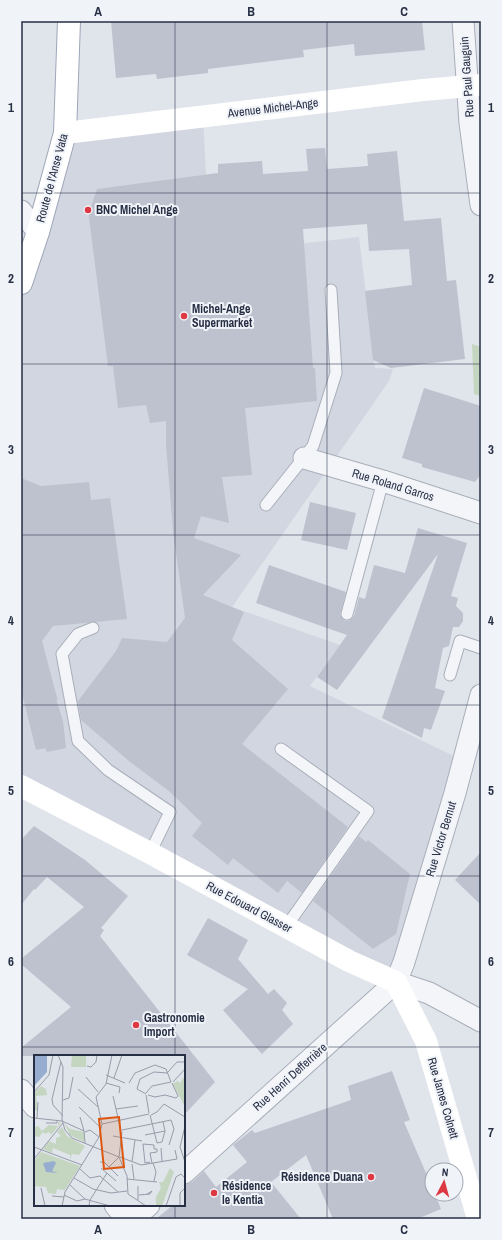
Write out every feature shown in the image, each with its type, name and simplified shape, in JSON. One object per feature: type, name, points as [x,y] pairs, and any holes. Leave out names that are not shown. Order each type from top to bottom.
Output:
[{"type":"main road","name":"Route de l'Anse Vata","points":[[21,283],[38,232],[65,132],[69,21]]},
{"type":"main road","name":"Avenue Michel-Ange","points":[[65,132],[345,99],[474,86]]},
{"type":"main road","name":"Rue Edouard Glasser","points":[[21,786],[150,853],[349,961],[396,982]]},
{"type":"main road","name":"Rue James Colnett","points":[[396,982],[426,1041],[478,1219]]},
{"type":"street","name":"Rue Paul Gauguin","points":[[463,21],[474,86],[470,123],[481,205]]},
{"type":"street","points":[[21,211],[38,232]]},
{"type":"street","name":"Rue Roland Garros","points":[[304,458],[383,481],[481,513]]},
{"type":"street","name":"Rue Victor Bernut","points":[[396,982],[404,962],[453,801],[481,695]]},
{"type":"street","name":"Rue Edouard Glasser","points":[[396,982],[428,994],[481,1021]]},
{"type":"street","name":"Rue Henri Defferrière","points":[[185,1172],[396,982]]},
{"type":"street","points":[[21,1090],[34,1106]]},
{"type":"street","points":[[116,1206],[126,1219]]},
{"type":"street","points":[[133,1219],[148,1206]]},
{"type":"lane","points":[[266,505],[313,446],[336,373],[331,290]]},
{"type":"lane","points":[[347,614],[383,481]]},
{"type":"lane","points":[[92,628],[78,634],[62,654],[78,740],[108,770],[170,812],[150,853]]},
{"type":"lane","points":[[450,675],[460,642],[481,648]]},
{"type":"lane","points":[[281,749],[368,811],[286,927]]},
{"type":"shaded area","points":[[203,116],[210,254],[359,237],[375,368],[393,369],[389,381],[232,607],[340,645],[310,686],[464,761],[396,982],[21,786],[21,283],[65,133]]},
{"type":"green space","points":[[472,344],[481,347],[481,396],[474,394]]},
{"type":"building","points":[[111,21],[422,21],[425,50],[355,56],[354,44],[303,50],[304,57],[208,69],[208,73],[157,79],[156,74],[116,78]]},
{"type":"building","points":[[325,148],[327,169],[368,166],[367,154],[397,151],[404,221],[441,218],[447,281],[456,280],[465,359],[391,368],[373,360],[365,291],[412,285],[409,249],[369,251],[367,224],[303,229],[313,368],[315,368],[317,401],[245,408],[252,475],[222,477],[229,523],[201,516],[194,538],[241,555],[203,595],[244,612],[232,640],[288,689],[242,744],[348,827],[302,893],[287,881],[278,893],[233,858],[228,865],[192,836],[202,823],[169,791],[129,761],[81,720],[78,701],[116,651],[122,638],[167,642],[185,618],[173,531],[166,444],[166,421],[150,423],[146,405],[118,408],[113,366],[108,366],[88,210],[91,207],[97,189],[218,173],[218,164],[262,161],[263,174],[308,171],[306,149]]},
{"type":"building","points":[[424,388],[481,406],[481,474],[475,482],[422,467],[422,464],[402,458]]},
{"type":"building","points":[[21,478],[41,486],[89,482],[91,500],[110,498],[127,619],[53,626],[42,641],[63,721],[66,748],[47,752],[45,748],[36,750],[21,689]]},
{"type":"building","points":[[310,502],[356,513],[347,550],[301,540]]},
{"type":"building","points":[[418,528],[467,543],[451,596],[458,598],[456,606],[463,613],[463,621],[459,627],[453,627],[449,646],[443,648],[435,688],[445,691],[431,730],[424,728],[422,738],[382,718],[438,554],[337,690],[317,677],[347,635],[256,603],[269,565],[346,592],[340,615],[345,621],[349,621],[354,616],[359,597],[365,599],[374,565],[405,573]]},
{"type":"building","points":[[34,826],[85,860],[128,896],[101,928],[104,930],[100,936],[215,1082],[185,1114],[185,1055],[21,1056],[21,1048],[71,1007],[21,964],[21,959],[84,907],[47,877],[35,890],[34,889],[21,905],[21,840]]},
{"type":"building","points":[[359,836],[366,842],[368,840],[410,874],[396,934],[373,949],[313,901]]},
{"type":"building","points":[[481,852],[481,905],[455,880]]},
{"type":"building","points":[[208,918],[248,940],[238,959],[268,994],[274,989],[287,1003],[282,1010],[293,1024],[262,1054],[223,1010],[248,989],[187,955]]},
{"type":"building","points":[[392,1071],[410,1120],[404,1122],[424,1168],[424,1202],[438,1202],[441,1209],[417,1219],[333,1219],[306,1155],[271,1182],[301,1219],[156,1219],[172,1206],[185,1206],[185,1185],[192,1182],[204,1171],[216,1187],[247,1162],[233,1145],[252,1130],[255,1133],[351,1100],[348,1086]]},
{"type":"place","name":"BNC Michel Ange","points":[[88,210]]},
{"type":"place","name":"Michel-Ange Supermarket","points":[[184,316]]},
{"type":"place","name":"Gastronomie Import","points":[[136,1025]]},
{"type":"place","name":"Résidence Duana","points":[[371,1177]]},
{"type":"place","name":"Résidence le Kentia","points":[[214,1193]]}]
